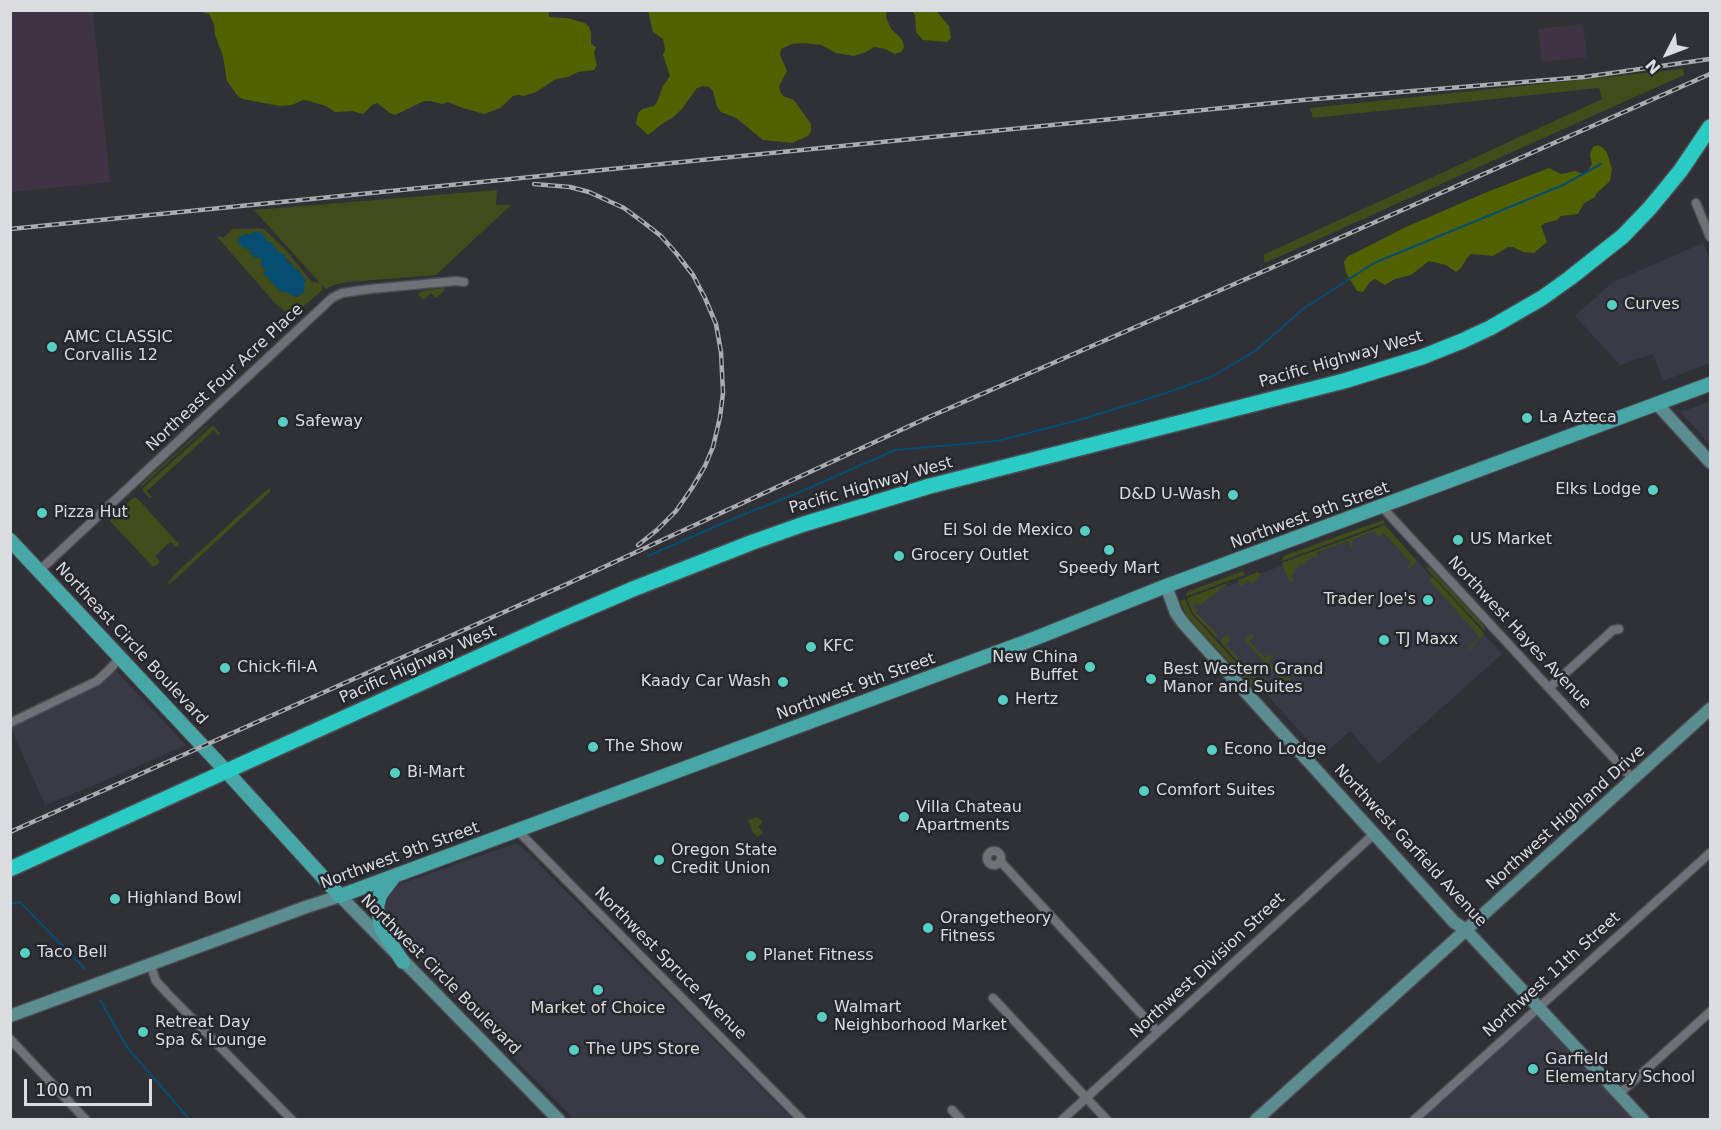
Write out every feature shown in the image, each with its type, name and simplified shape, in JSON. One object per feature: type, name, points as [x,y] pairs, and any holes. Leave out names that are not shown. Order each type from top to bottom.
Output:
[{"type":"highway","name":"Pacific Highway West","points":[[10,869],[691,565],[804,524],[930,486],[1344,381],[1422,357],[1462,341],[1490,328],[1542,298],[1623,236],[1682,170],[1710,127]]},
{"type":"main road","name":"Northwest 9th Street","points":[[340,896],[1036,638],[1166,586],[1710,384]]},
{"type":"main road","name":"Northeast Circle Boulevard","points":[[10,540],[226,771]]},
{"type":"main road","name":"Northwest Circle Boulevard","points":[[226,771],[340,896]]},
{"type":"main road","points":[[395,876],[383,890],[377,901],[377,907],[382,930],[403,962]]},
{"type":"street","points":[[1696,203],[1710,237]]},
{"type":"street","name":"Northeast Four Acre Place","points":[[40,570],[332,298],[342,293],[370,289],[464,282]]},
{"type":"street","points":[[1658,404],[1710,462]]},
{"type":"street","name":"Northwest Hayes Avenue","points":[[1382,507],[1633,779]]},
{"type":"street","name":"Northwest Garfield Avenue","points":[[1166,586],[1176,613],[1184,624],[1454,922],[1466,930],[1643,1119]]},
{"type":"street","points":[[1549,688],[1613,630],[1619,629]]},
{"type":"street","points":[[10,723],[97,681],[120,658]]},
{"type":"street","name":"Northwest Highland Drive","points":[[1256,1119],[1710,709]]},
{"type":"street","name":"Northwest Spruce Avenue","points":[[517,831],[802,1119]]},
{"type":"street","name":"Northwest Division Street","points":[[1062,1119],[1374,834]]},
{"type":"street","name":"Northwest 11th Street","points":[[1414,1119],[1710,853]]},
{"type":"street","points":[[1000,861],[1158,1032]]},
{"type":"street","name":"Northwest Circle Boulevard","points":[[340,896],[559,1119]]},
{"type":"street","name":"Northwest 9th Street","points":[[10,1016],[340,896]]},
{"type":"street","points":[[150,964],[156,981],[166,993],[292,1119]]},
{"type":"street","points":[[993,998],[1107,1119]]},
{"type":"street","points":[[1619,1094],[1710,1011]]},
{"type":"street","points":[[10,1039],[86,1119]]},
{"type":"street","points":[[952,1110],[961,1119]]},
{"type":"shaded area","points":[[11,11],[93,11],[110,182],[11,192]]},
{"type":"shaded area","points":[[1583,24],[1587,57],[1542,62],[1538,29]]},
{"type":"shaded area","points":[[1703,243],[1710,260],[1710,363],[1663,381],[1653,354],[1620,365],[1575,316],[1613,282]]},
{"type":"shaded area","points":[[1710,401],[1710,445],[1681,412]]},
{"type":"shaded area","points":[[1386,527],[1502,654],[1379,764],[1350,731],[1322,756],[1193,612],[1189,600]]},
{"type":"shaded area","points":[[116,671],[186,745],[45,805],[11,728],[100,684]]},
{"type":"shaded area","points":[[516,843],[792,1119],[574,1119],[439,983],[423,958],[382,917],[382,898],[395,886]]},
{"type":"shaded area","name":"Garfield Elementary School","points":[[1538,1017],[1634,1120],[1422,1120],[1534,1018]]},
{"type":"green space","points":[[197,11],[549,11],[549,17],[567,18],[585,23],[589,27],[591,44],[596,47],[594,53],[597,65],[594,70],[556,79],[536,92],[524,96],[513,96],[500,108],[484,114],[448,102],[442,104],[430,101],[424,101],[395,115],[377,103],[363,114],[352,111],[335,112],[326,106],[303,100],[292,105],[280,106],[242,99],[237,95],[227,81],[214,24],[209,14]]},
{"type":"green space","points":[[648,11],[887,11],[886,17],[891,29],[900,37],[904,48],[895,54],[874,47],[854,56],[836,53],[821,45],[803,43],[792,44],[781,49],[780,55],[787,71],[779,86],[780,91],[783,96],[794,100],[811,124],[808,136],[792,143],[763,140],[736,118],[721,112],[717,107],[713,91],[703,86],[697,88],[681,110],[648,135],[636,124],[638,113],[642,109],[654,106],[670,76],[663,55],[665,50],[663,39],[653,32]]},
{"type":"green space","points":[[912,11],[938,11],[949,26],[951,38],[947,42],[923,40],[916,32],[915,15]]},
{"type":"green space","points":[[1683,69],[1684,75],[1265,263],[1263,255],[1602,99],[1599,88],[1313,118],[1310,108]]},
{"type":"green space","points":[[1598,145],[1607,153],[1612,169],[1610,181],[1594,198],[1584,203],[1578,214],[1561,216],[1541,226],[1547,242],[1534,253],[1508,247],[1493,256],[1471,254],[1456,272],[1446,265],[1429,261],[1411,275],[1395,279],[1385,285],[1375,279],[1363,292],[1357,291],[1346,273],[1344,262],[1347,257],[1406,227],[1487,192],[1549,168],[1561,174],[1575,171],[1586,173],[1592,164],[1590,154],[1593,147]]},
{"type":"green space","points":[[497,190],[496,205],[511,205],[436,275],[348,282],[326,289],[322,285],[322,290],[304,306],[289,314],[275,303],[218,238],[219,236],[223,238],[233,229],[264,229],[286,250],[311,281],[318,283],[254,210]],"holes":[[[259,233],[271,242],[294,269],[298,270],[304,285],[297,297],[282,292],[263,273],[266,271],[261,264],[261,258],[252,252],[245,234]]]},
{"type":"green space","points":[[444,288],[445,290],[436,298],[431,293],[423,300],[418,294],[422,291]]},
{"type":"green space","points":[[209,425],[141,487],[150,476]]},
{"type":"green space","points":[[214,426],[220,434],[218,435],[213,430],[147,491],[152,497],[149,498],[143,488]]},
{"type":"green space","points":[[271,488],[270,492],[169,585],[173,576]]},
{"type":"green space","points":[[133,498],[137,498],[179,544],[176,547],[171,542],[155,556],[160,562],[156,566],[152,566],[110,521]]},
{"type":"green space","points":[[1383,520],[1385,523],[1282,561],[1286,555]]},
{"type":"green space","points":[[1385,525],[1417,561],[1409,569],[1407,567],[1411,563],[1384,533],[1378,537],[1375,531],[1351,540],[1353,546],[1351,547],[1348,541],[1316,553],[1318,560],[1313,556],[1294,570],[1296,572],[1291,576],[1293,582],[1286,575],[1282,563]]},
{"type":"green space","points":[[1429,567],[1484,626],[1485,631],[1426,568]]},
{"type":"green space","points":[[1243,571],[1245,575],[1186,595],[1187,592]]},
{"type":"green space","points":[[1258,572],[1261,575],[1252,584],[1248,580],[1240,585],[1238,580]]},
{"type":"green space","points":[[1433,577],[1484,633],[1469,651],[1478,635],[1429,580]]},
{"type":"green space","points":[[1228,583],[1200,605],[1197,602],[1193,606],[1196,613],[1218,635],[1216,638],[1192,612],[1187,598]]},
{"type":"green space","points":[[1185,599],[1191,613],[1265,694],[1259,694],[1187,616],[1180,601]]},
{"type":"green space","points":[[1251,634],[1254,636],[1249,641],[1265,658],[1270,654],[1272,657],[1268,661],[1284,679],[1289,675],[1291,677],[1286,682],[1282,681],[1245,640]]},
{"type":"green space","points":[[1226,635],[1231,640],[1226,644],[1249,670],[1254,666],[1257,668],[1252,673],[1266,688],[1271,684],[1273,686],[1266,693],[1220,641]]},
{"type":"green space","points":[[758,817],[762,822],[758,827],[763,832],[758,837],[753,833],[748,820]]},
{"type":"water","points":[[255,231],[259,233],[261,231],[267,241],[271,242],[278,252],[284,254],[285,260],[298,270],[306,281],[305,290],[301,295],[293,296],[280,291],[262,272],[266,271],[261,264],[261,258],[255,258],[249,253],[252,252],[251,250],[243,248],[237,240]]},
{"type":"waterway","points":[[648,556],[895,450],[997,441],[1079,420],[1211,377],[1255,351],[1303,309],[1374,263],[1563,185],[1601,164]]},
{"type":"waterway","points":[[10,904],[20,902],[85,969]]},
{"type":"waterway","points":[[100,1000],[127,1047],[190,1120]]},
{"type":"railway","points":[[10,229],[1303,100],[1584,77],[1710,59]]},
{"type":"railway","points":[[10,832],[567,584],[929,417],[1710,74]]},
{"type":"railway","points":[[534,184],[570,187],[589,192],[624,208],[643,222],[661,236],[693,275],[716,324],[721,352],[723,393],[713,447],[705,466],[676,511],[638,545]]},
{"type":"place","name":"Curves","points":[[1612,305]]},
{"type":"place","name":"AMC CLASSIC Corvallis 12","points":[[52,347]]},
{"type":"place","name":"La Azteca","points":[[1527,418]]},
{"type":"place","name":"Safeway","points":[[283,422]]},
{"type":"place","name":"Elks Lodge","points":[[1653,490]]},
{"type":"place","name":"D&D U-Wash","points":[[1233,495]]},
{"type":"place","name":"Pizza Hut","points":[[42,513]]},
{"type":"place","name":"El Sol de Mexico","points":[[1085,531]]},
{"type":"place","name":"US Market","points":[[1458,540]]},
{"type":"place","name":"Speedy Mart","points":[[1109,550]]},
{"type":"place","name":"Grocery Outlet","points":[[899,556]]},
{"type":"place","name":"Trader Joe's","points":[[1428,600]]},
{"type":"place","name":"TJ Maxx","points":[[1384,640]]},
{"type":"place","name":"KFC","points":[[811,647]]},
{"type":"place","name":"New China Buffet","points":[[1090,667]]},
{"type":"place","name":"Chick-fil-A","points":[[225,668]]},
{"type":"place","name":"Best Western Grand Manor and Suites","points":[[1151,679]]},
{"type":"place","name":"Kaady Car Wash","points":[[783,682]]},
{"type":"place","name":"Hertz","points":[[1003,700]]},
{"type":"place","name":"The Show","points":[[593,747]]},
{"type":"place","name":"Econo Lodge","points":[[1212,750]]},
{"type":"place","name":"Bi-Mart","points":[[395,773]]},
{"type":"place","name":"Comfort Suites","points":[[1144,791]]},
{"type":"place","name":"Villa Chateau Apartments","points":[[904,817]]},
{"type":"place","name":"Oregon State Credit Union","points":[[659,860]]},
{"type":"place","name":"Highland Bowl","points":[[115,899]]},
{"type":"place","name":"Orangetheory Fitness","points":[[928,928]]},
{"type":"place","name":"Taco Bell","points":[[25,953]]},
{"type":"place","name":"Planet Fitness","points":[[751,956]]},
{"type":"place","name":"Market of Choice","points":[[598,990]]},
{"type":"place","name":"Walmart Neighborhood Market","points":[[822,1017]]},
{"type":"place","name":"Retreat Day Spa & Lounge","points":[[143,1032]]},
{"type":"place","name":"The UPS Store","points":[[574,1050]]},
{"type":"place","name":"Garfield Elementary School","points":[[1533,1069]]}]
